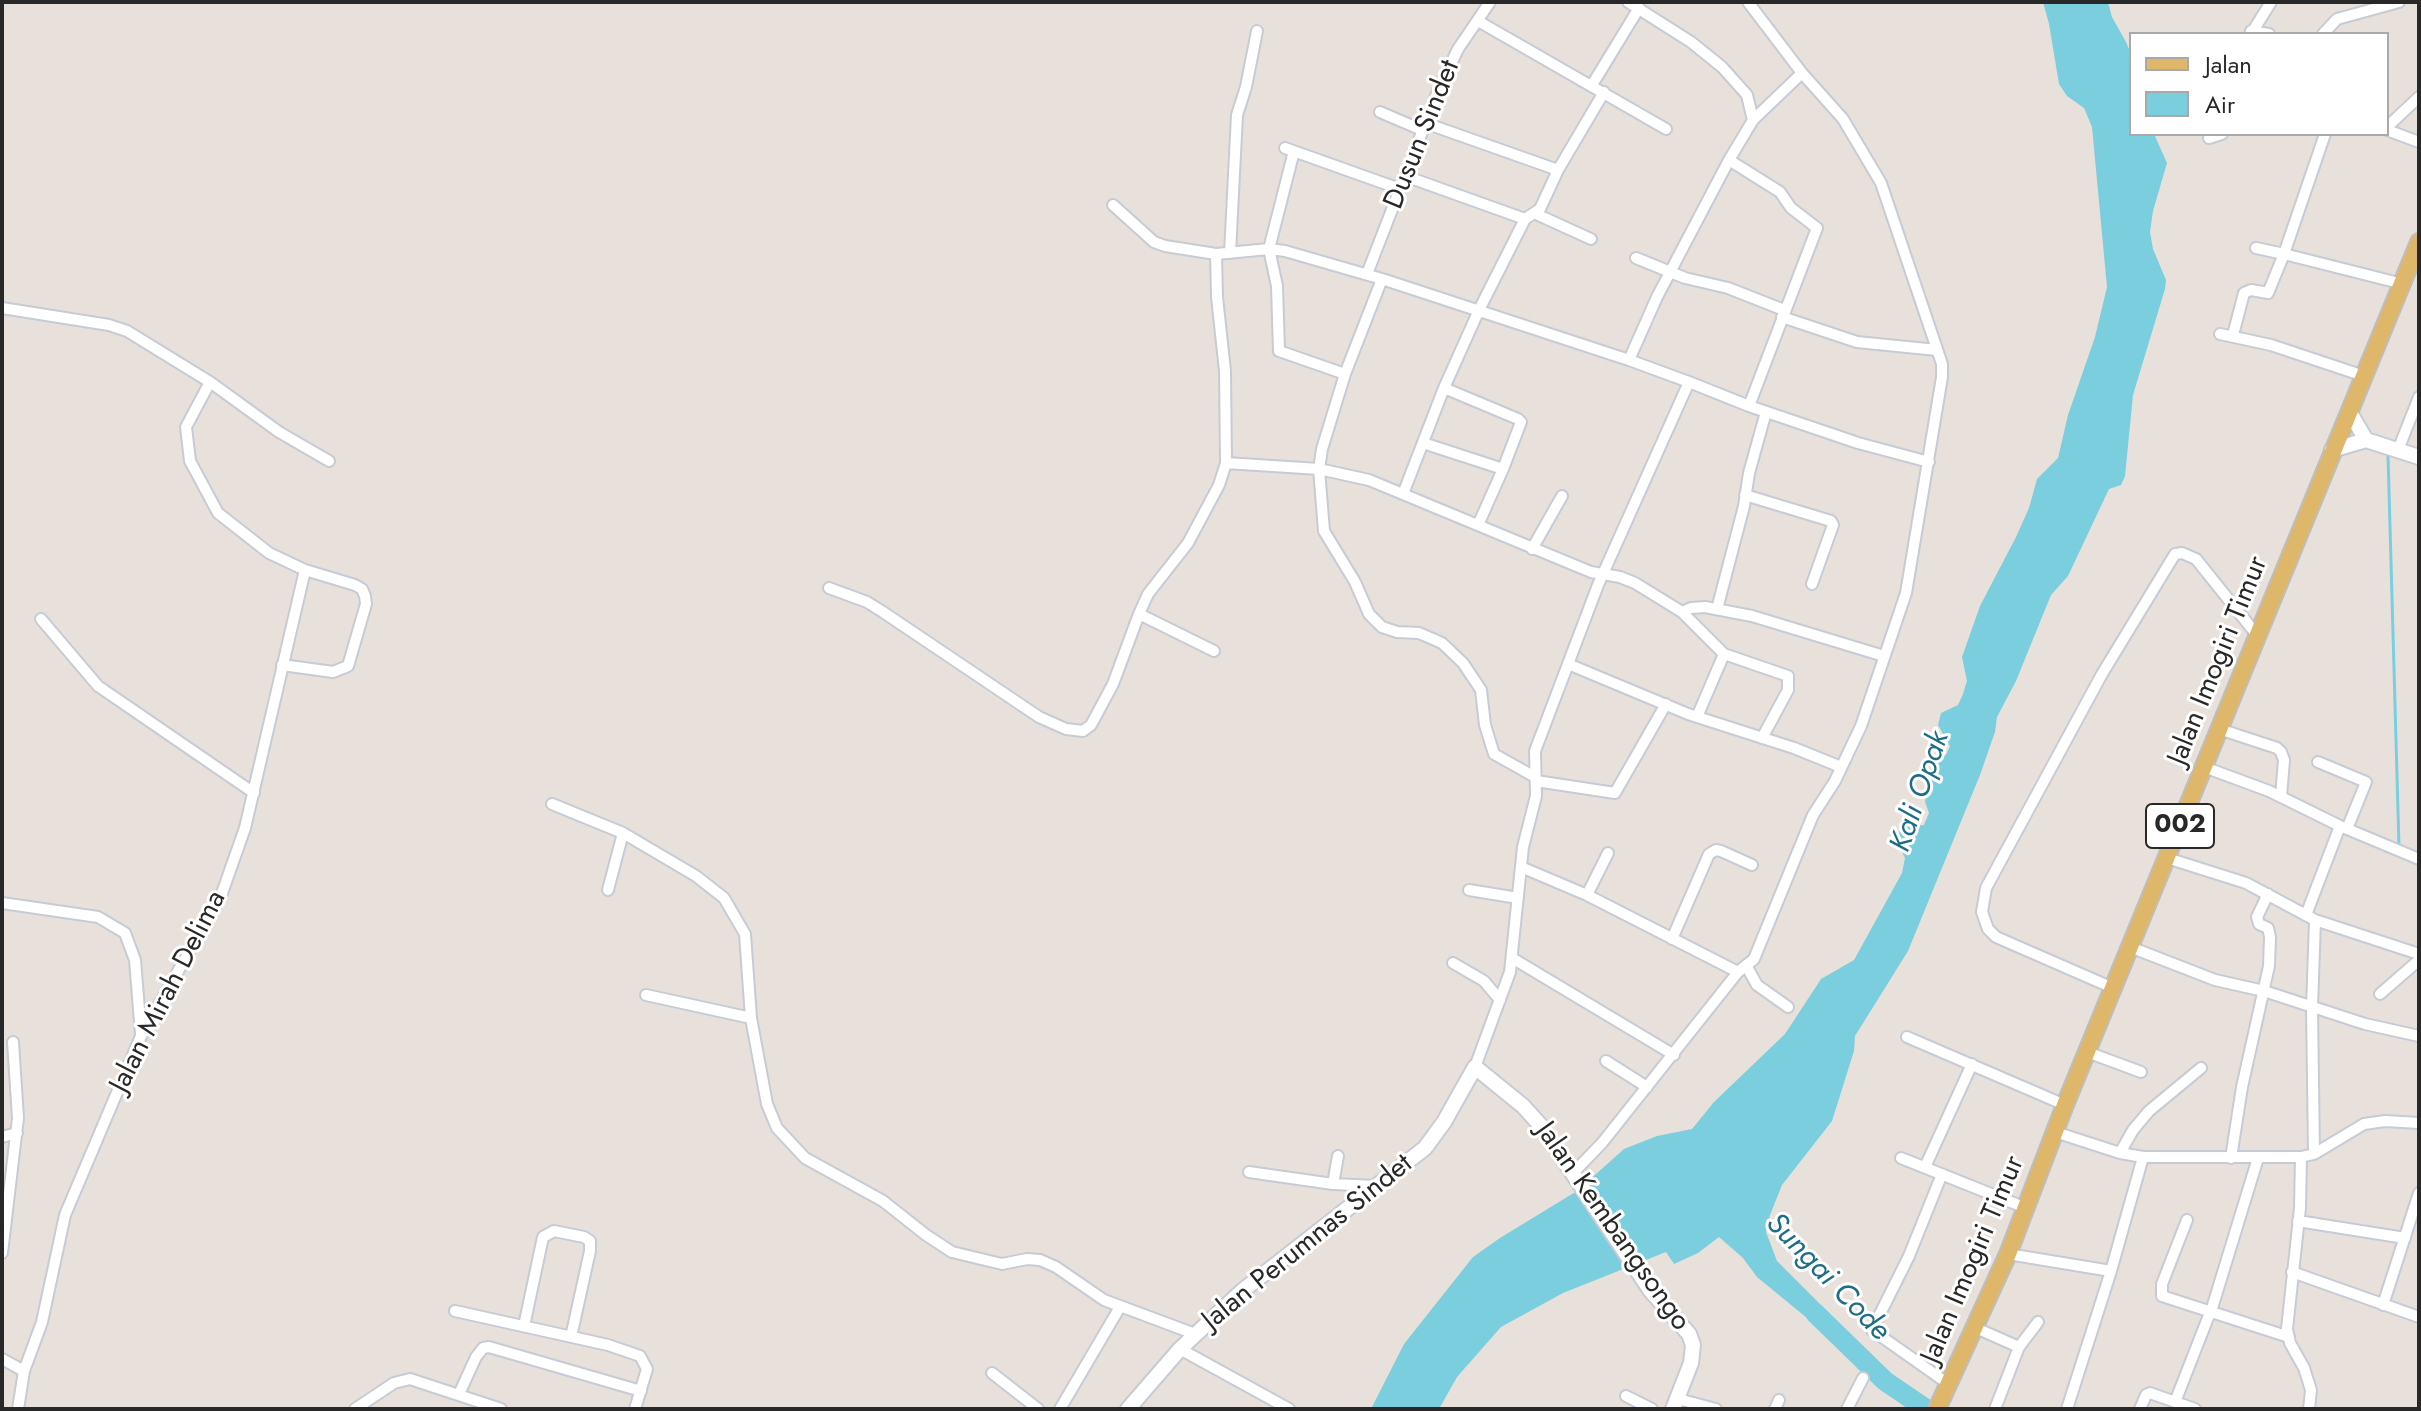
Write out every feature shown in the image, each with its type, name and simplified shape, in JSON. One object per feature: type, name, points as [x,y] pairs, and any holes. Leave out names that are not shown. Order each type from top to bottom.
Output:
[{"type":"main road","name":"Jalan Imogiri Timur","points":[[1937,1409],[2008,1254],[2065,1105],[2419,242]]},
{"type":"street","name":"Dusun Sindet","points":[[1367,274],[1424,126],[1458,49],[1490,2]]},
{"type":"street","points":[[1628,2],[1691,42],[1722,67],[1747,95],[1753,120]]},
{"type":"street","points":[[1574,1173],[1754,959],[1788,883],[1813,815],[1861,726],[1906,593],[1942,377],[1942,364],[1881,183],[1843,119],[1802,73],[1748,2]]},
{"type":"street","points":[[2251,32],[2271,2]]},
{"type":"street","points":[[2325,32],[2337,19],[2399,2]]},
{"type":"street","points":[[1592,85],[1639,8]]},
{"type":"street","points":[[1478,21],[1666,129]]},
{"type":"street","points":[[1230,253],[1237,115],[1257,31]]},
{"type":"street","points":[[1629,360],[1670,273],[1753,120],[1802,73]]},
{"type":"street","points":[[1403,494],[1444,388],[1479,310],[1525,219],[1536,214],[1604,92]]},
{"type":"street","points":[[2389,127],[2419,97]]},
{"type":"street","points":[[1380,112],[1558,170]]},
{"type":"street","points":[[2389,130],[2419,142]]},
{"type":"street","points":[[2209,138],[2216,136]]},
{"type":"street","points":[[2233,335],[2244,293],[2251,290],[2268,293],[2324,136]]},
{"type":"street","points":[[1345,374],[1279,351],[1277,286],[1269,249],[1290,150],[1400,189]]},
{"type":"street","points":[[1729,160],[1780,192],[1791,208],[1817,228],[1749,406]]},
{"type":"street","points":[[1405,176],[1525,219]]},
{"type":"street","points":[[1113,205],[1154,242],[1216,254],[1269,249],[1285,251],[1367,274],[1629,360],[1766,412],[1929,462]]},
{"type":"street","points":[[1536,214],[1591,239]]},
{"type":"street","points":[[2256,248],[2403,284]]},
{"type":"street","points":[[829,588],[883,612],[1039,717],[1066,729],[1083,731],[1091,725],[1113,684],[1148,594],[1188,543],[1219,485],[1226,463],[1225,371],[1216,254]]},
{"type":"street","points":[[1636,258],[1699,283],[1728,288],[1783,314],[1857,342],[1937,350]]},
{"type":"street","points":[[1382,279],[1345,374],[1319,469],[1324,531],[1355,582],[1369,614],[1382,627],[1397,632],[1419,633],[1442,643],[1463,663],[1481,690],[1485,725],[1494,754],[1536,779],[1615,793],[1666,704]]},
{"type":"street","points":[[2,308],[109,325],[127,331],[210,382],[279,432],[329,461]]},
{"type":"street","points":[[2220,334],[2271,345],[2364,376]]},
{"type":"street","points":[[210,382],[186,427],[190,461],[218,513],[269,553],[305,570],[362,589],[366,604],[348,666],[333,672],[282,665]]},
{"type":"street","points":[[1475,1067],[1512,958],[1523,847],[1536,796],[1535,751],[1603,573],[1689,382]]},
{"type":"street","points":[[1444,388],[1520,420],[1521,425],[1478,525]]},
{"type":"street","points":[[2398,450],[2419,397]]},
{"type":"street","points":[[2349,411],[2366,440]]},
{"type":"street","points":[[1717,609],[1766,412]]},
{"type":"street","points":[[2332,450],[2366,440],[2419,457]]},
{"type":"street","points":[[1423,443],[1503,469]]},
{"type":"street","points":[[1226,463],[1319,469],[1369,480],[1591,572],[1635,583],[1682,612],[1724,654],[1788,676],[1788,690],[1762,738]]},
{"type":"street","points":[[1745,495],[1831,521],[1833,525],[1812,584]]},
{"type":"street","points":[[1532,549],[1562,496]]},
{"type":"street","points":[[2113,988],[1996,937],[1988,929],[1982,912],[1986,888],[2102,674],[2175,554],[2190,555],[2196,559],[2257,635]]},
{"type":"street","name":"Jalan Mirah Delima","points":[[18,1409],[24,1371],[42,1322],[65,1215],[141,1036],[221,896],[245,828],[305,570]]},
{"type":"street","points":[[1682,612],[1691,608],[1717,609],[1752,616],[1884,656]]},
{"type":"street","points":[[1139,614],[1214,651]]},
{"type":"street","points":[[41,619],[98,686],[254,793]]},
{"type":"street","points":[[1697,717],[1724,654]]},
{"type":"street","points":[[1568,664],[1697,717],[1841,767]]},
{"type":"street","points":[[2219,729],[2281,752],[2284,760],[2281,797]]},
{"type":"street","points":[[2314,1154],[2311,918],[2343,828],[2366,782],[2318,762]]},
{"type":"street","points":[[2204,767],[2281,797],[2343,828],[2419,859]]},
{"type":"street","points":[[552,804],[623,833],[712,887],[732,909],[745,934],[751,1018],[771,1116],[777,1128],[805,1158],[883,1201],[952,1252],[1002,1264],[1040,1260],[1120,1307],[1195,1334]]},
{"type":"street","points":[[608,890],[623,833]]},
{"type":"street","points":[[1672,939],[1709,854],[1721,851],[1752,865]]},
{"type":"street","points":[[1587,895],[1608,853]]},
{"type":"street","points":[[2167,858],[2246,883],[2311,918],[2419,957],[2380,994]]},
{"type":"street","points":[[1521,867],[1587,895],[1672,939],[1742,970],[1788,1007]]},
{"type":"street","points":[[1469,890],[1518,898]]},
{"type":"street","points":[[2231,1158],[2242,1087],[2269,966],[2268,928],[2259,924],[2257,917],[2268,894]]},
{"type":"street","points":[[2,903],[98,917],[125,933],[135,960],[141,1036]]},
{"type":"street","points":[[2130,947],[2215,980],[2419,1036]]},
{"type":"street","points":[[1512,958],[1674,1055]]},
{"type":"street","points":[[1453,963],[1484,981],[1500,1000]]},
{"type":"street","points":[[646,995],[751,1018]]},
{"type":"street","points":[[1907,1037],[2065,1105]]},
{"type":"street","points":[[2,1253],[17,1133],[13,1042]]},
{"type":"street","points":[[2087,1052],[2141,1072]]},
{"type":"street","points":[[1606,1061],[1647,1087]]},
{"type":"street","points":[[1925,1167],[1972,1064]]},
{"type":"street","name":"Jalan Kembangsongo","points":[[1475,1067],[1533,1116],[1650,1290],[1692,1340],[1691,1363],[1675,1404]]},
{"type":"street","name":"Jalan Perumnas Sindet","points":[[1128,1409],[1180,1349],[1263,1273],[1425,1148],[1453,1108],[1475,1067]]},
{"type":"street","points":[[2120,1153],[2149,1111],[2201,1068]]},
{"type":"street","points":[[2055,1132],[2120,1153],[2143,1157],[2301,1157],[2314,1154],[2364,1124],[2385,1121],[2419,1123]]},
{"type":"street","points":[[2,1137],[17,1133]]},
{"type":"street","points":[[1333,1184],[1338,1156]]},
{"type":"street","points":[[2067,1409],[2143,1157]]},
{"type":"street","points":[[2301,1157],[2287,1329],[2311,1390],[2309,1409]]},
{"type":"street","points":[[1901,1158],[2026,1208]]},
{"type":"street","points":[[2175,1402],[2210,1313],[2258,1158]]},
{"type":"street","points":[[1249,1172],[1333,1184],[1378,1186]]},
{"type":"street","points":[[1942,1174],[1909,1256],[1872,1330],[1950,1385]]},
{"type":"street","points":[[2383,1305],[2419,1194]]},
{"type":"street","points":[[2187,1220],[2160,1290],[2162,1296],[2289,1337]]},
{"type":"street","points":[[2298,1221],[2405,1238]]},
{"type":"street","points":[[524,1326],[543,1237],[554,1231],[584,1237],[590,1241],[590,1251],[571,1337]]},
{"type":"street","points":[[2008,1254],[2111,1271]]},
{"type":"street","points":[[2292,1272],[2419,1317]]},
{"type":"street","points":[[1060,1409],[1120,1307]]},
{"type":"street","points":[[455,1311],[626,1350],[640,1356],[647,1369],[635,1409]]},
{"type":"street","points":[[1995,1409],[2019,1347],[2038,1322]]},
{"type":"street","points":[[1976,1328],[2019,1347]]},
{"type":"street","points":[[459,1394],[476,1357],[483,1348],[489,1347],[641,1391]]},
{"type":"street","points":[[1180,1349],[1288,1409]]},
{"type":"street","points":[[2,1359],[24,1371]]},
{"type":"street","points":[[992,1373],[1038,1409]]},
{"type":"street","points":[[1847,1409],[1863,1378]]},
{"type":"street","points":[[355,1409],[405,1379],[459,1394],[478,1406],[501,1409]]},
{"type":"street","points":[[2140,1409],[2148,1393],[2195,1409]]},
{"type":"street","points":[[1626,1396],[1652,1409]]},
{"type":"street","points":[[1675,1404],[1716,1409]]},
{"type":"water","points":[[2043,2],[2108,2],[2112,17],[2126,42],[2129,49],[2129,136],[2155,136],[2167,163],[2150,232],[2153,249],[2166,280],[2165,289],[2133,395],[2125,476],[2121,485],[2109,489],[2068,576],[2051,595],[2016,681],[1997,717],[1980,775],[1908,951],[1855,1036],[1854,1051],[1832,1121],[1782,1185],[1770,1215],[1766,1232],[1777,1261],[1843,1327],[1824,1332],[1757,1277],[1743,1258],[1719,1237],[1698,1253],[1674,1264],[1666,1252],[1563,1293],[1501,1327],[1457,1377],[1439,1409],[1371,1409],[1404,1344],[1473,1257],[1577,1191],[1624,1149],[1657,1136],[1692,1129],[1714,1102],[1785,1034],[1821,979],[1854,960],[1902,873],[1905,858],[1897,842],[1901,827],[1924,825],[1929,813],[1925,802],[1930,779],[1941,755],[1946,755],[1950,746],[1938,725],[1941,713],[1958,705],[1967,681],[1962,657],[1980,606],[2016,537],[2037,479],[2058,458],[2107,287],[2092,127],[2084,108],[2067,96],[2059,84]]},
{"type":"waterway","points":[[2388,455],[2399,847]]},
{"type":"waterway","name":"Sungai Code","points":[[1815,1313],[1885,1381],[1926,1409]]},
{"type":"water label","name":"Kali Opak","points":[[1921,792]]}]
